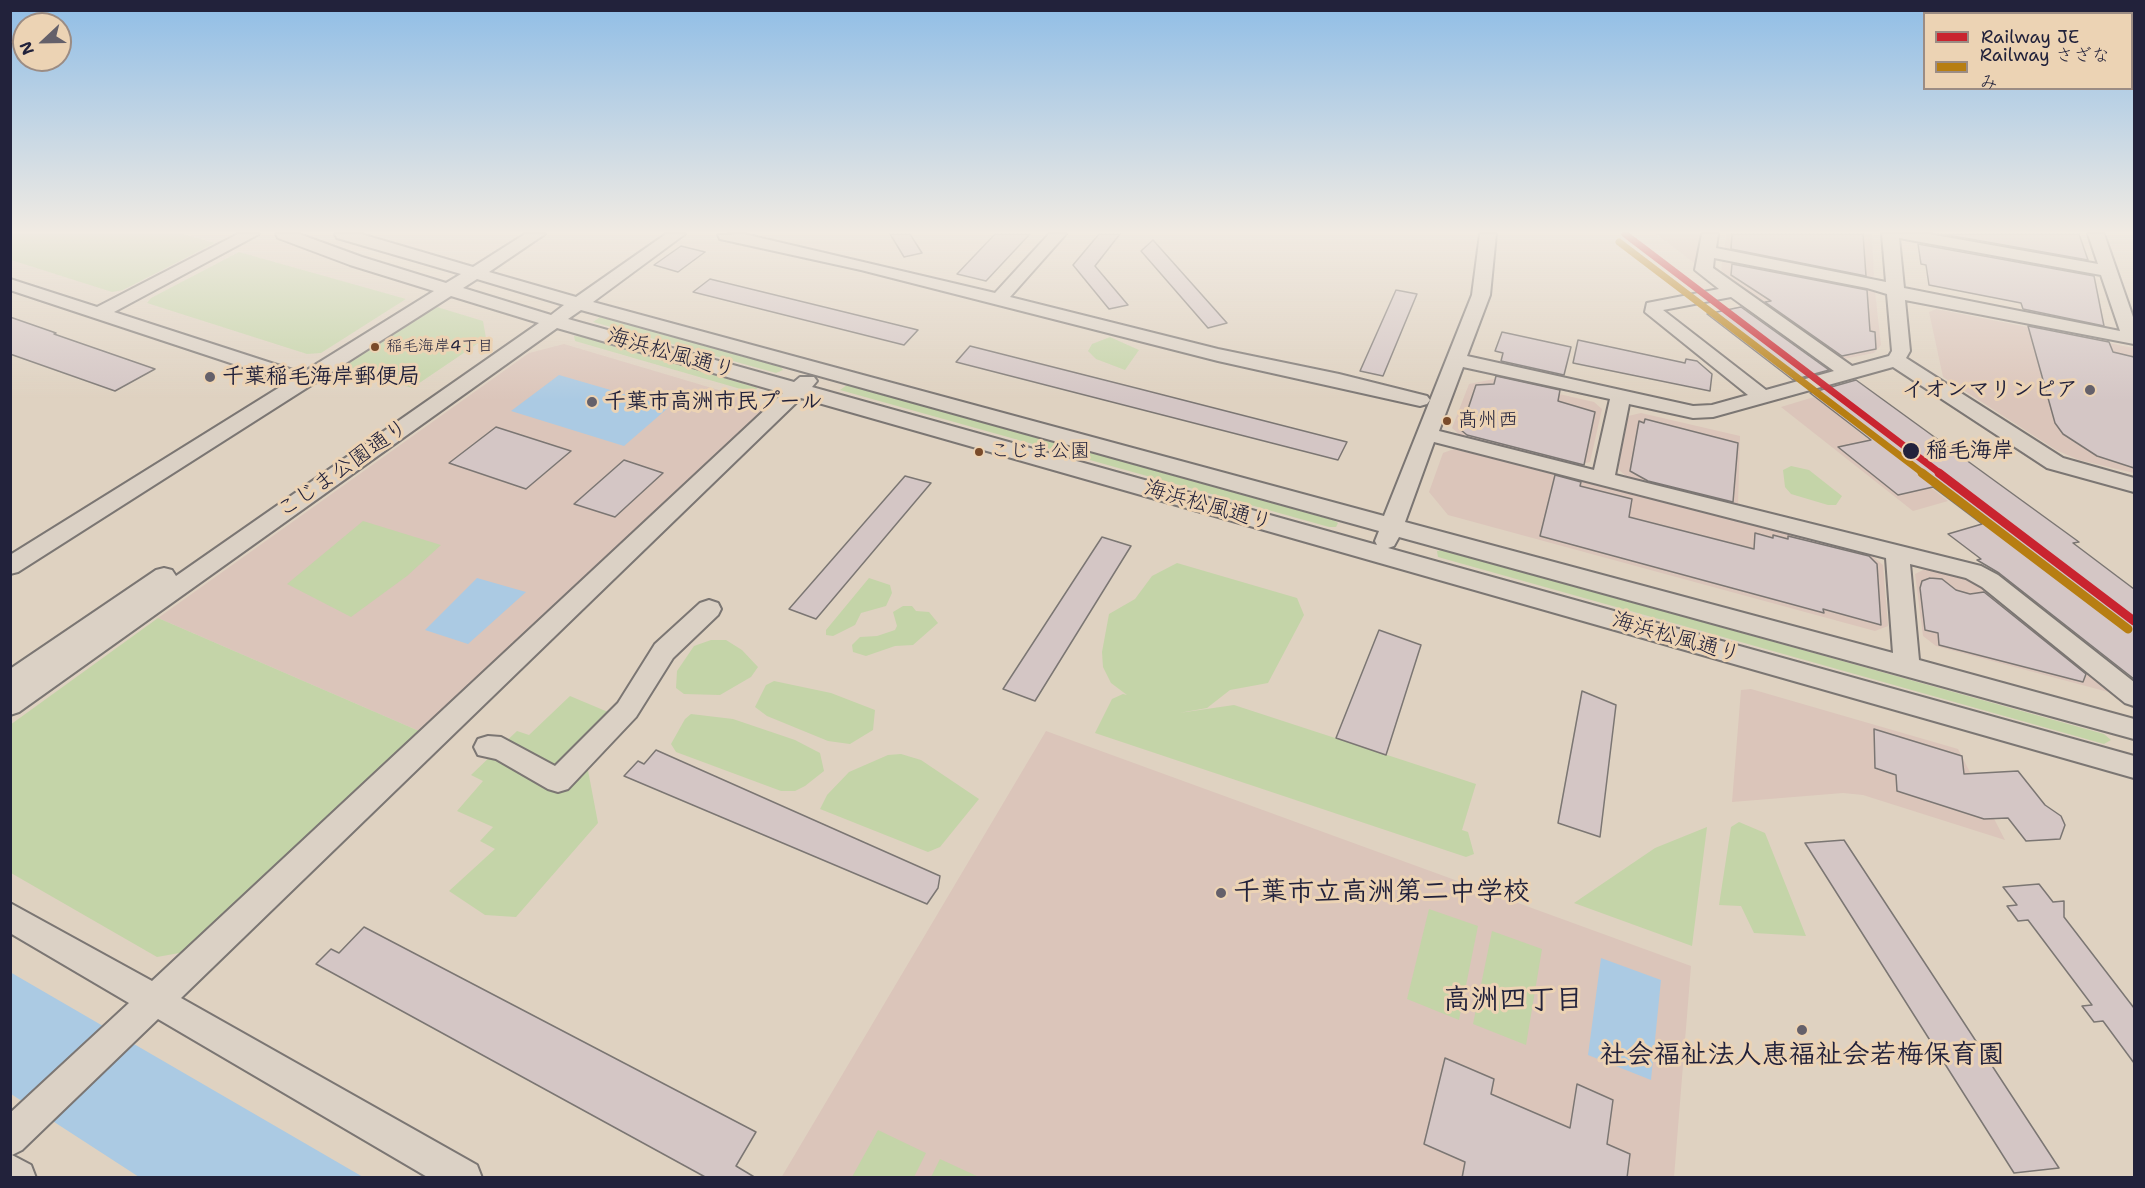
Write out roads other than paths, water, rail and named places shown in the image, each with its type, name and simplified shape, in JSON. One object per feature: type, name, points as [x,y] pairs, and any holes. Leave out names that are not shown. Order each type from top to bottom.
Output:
[{"type":"street","points":[[27,289],[302,380]]},
{"type":"street","points":[[99,313],[144,289]]},
{"type":"street","name":"海浜松風通り","points":[[531,289],[2134,729]]},
{"type":"street","name":"こじま公園通り","points":[[10,705],[586,289]]},
{"type":"street","name":"こじま公園通り","points":[[571,301],[589,289]]},
{"type":"street","points":[[954,289],[1218,355],[1339,380],[1420,400]]},
{"type":"street","points":[[998,300],[1008,289]]},
{"type":"street","points":[[1381,555],[1482,289]]},
{"type":"street","points":[[1890,289],[1917,298],[2133,339]]},
{"type":"street","points":[[2116,289],[2133,339]]},
{"type":"street","points":[[10,566],[447,290]]},
{"type":"street","name":"海浜松風通り","points":[[447,290],[2134,767]]},
{"type":"street","points":[[1763,397],[1654,312],[1653,307],[1734,291],[1848,372]]},
{"type":"street","points":[[1455,359],[1693,412],[1713,411],[1896,360],[1901,351],[1895,291]]},
{"type":"street","name":"こじま公園通り","points":[[10,682],[546,319]]},
{"type":"street","points":[[1896,360],[2055,463],[2134,485]]},
{"type":"street","points":[[10,1138],[819,370]]},
{"type":"street","points":[[1603,479],[1620,397]]},
{"type":"street","points":[[1426,434],[1973,572],[1990,581],[2134,696]]},
{"type":"street","points":[[1898,554],[1907,668]]},
{"type":"street","points":[[488,747],[501,748],[558,781],[627,710],[648,673],[664,651],[709,609]]},
{"type":"street","points":[[10,917],[464,1178]]},
{"type":"street","points":[[10,1173],[18,1178]]},
{"type":"water","points":[[559,375],[669,407],[624,446],[511,411]]},
{"type":"water","points":[[477,578],[526,592],[468,644],[425,630]]},
{"type":"water","points":[[1601,958],[1661,980],[1651,1080],[1588,1055]]},
{"type":"water","points":[[10,972],[363,1177],[139,1177],[11,1094]]},
{"type":"rail line","name":"さざなみ","points":[[1681,289],[2128,629]]},
{"type":"rail line","name":"JE","points":[[1698,289],[2134,621]]},
{"type":"place","name":"稲毛海岸4丁目","points":[[375,347]]},
{"type":"place","name":"千葉稲毛海岸郵便局","points":[[210,377]]},
{"type":"place","name":"イオンマリンピア","points":[[2090,390]]},
{"type":"place","name":"千葉市高洲市民プール","points":[[592,402]]},
{"type":"place","name":"髙州西","points":[[1447,421]]},
{"type":"place","name":"稲毛海岸","points":[[1911,451]]},
{"type":"place","name":"こじま公園","points":[[979,452]]},
{"type":"place","name":"千葉市立高洲第二中学校","points":[[1221,893]]},
{"type":"place","name":"社会福祉法人恵福祉会若梅保育園","points":[[1802,1030]]},
{"type":"district","name":"高洲四丁目","points":[[1513,1001]]}]
